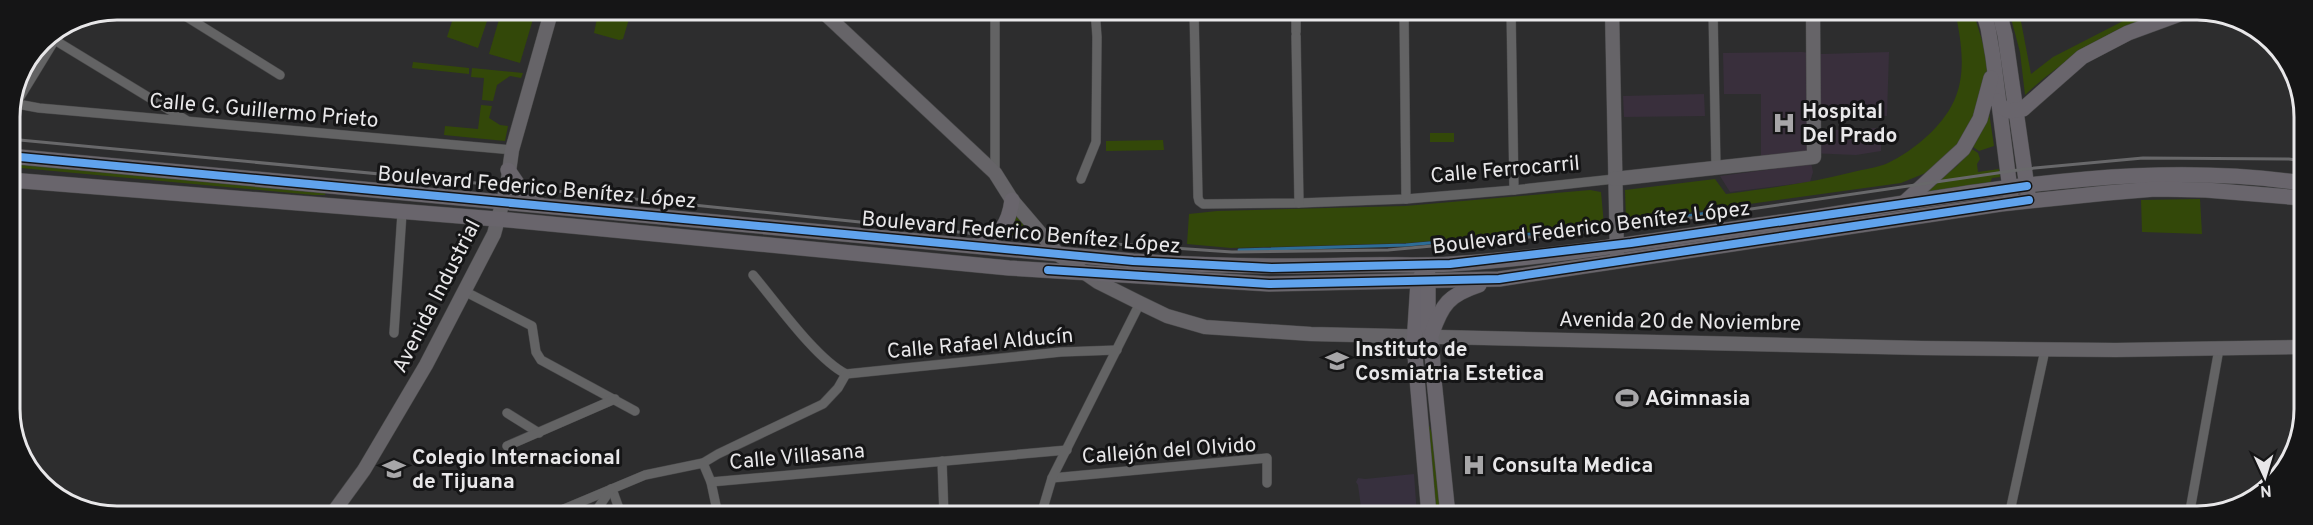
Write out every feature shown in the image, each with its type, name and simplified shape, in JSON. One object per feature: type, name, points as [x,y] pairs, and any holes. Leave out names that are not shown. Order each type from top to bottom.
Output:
[{"type":"main road","name":"Avenida Industrial","points":[[338,506],[364,470],[426,365],[499,219],[512,150],[549,20]]},
{"type":"main road","name":"Avenida 20 de Noviembre","points":[[832,20],[995,173],[1012,200],[1059,255],[1077,268],[1140,303],[1188,323],[1227,330],[1301,334],[1824,341],[2045,350],[2294,347]]},
{"type":"main road","points":[[1612,20],[1617,262]]},
{"type":"main road","name":"Calle Ferrocarril","points":[[1614,179],[1814,157],[1813,20]]},
{"type":"main road","points":[[1986,20],[1994,66],[2010,196]]},
{"type":"main road","points":[[2001,20],[2028,193]]},
{"type":"main road","points":[[1997,101],[2005,109],[2016,111],[2028,107],[2082,57],[2128,33],[2163,20]]},
{"type":"main road","points":[[1904,203],[1957,157],[1968,141],[1984,107],[1994,66]]},
{"type":"main road","name":"Boulevard Federico Benítez López","points":[[20,157],[1059,255],[1201,266],[1272,267],[1499,279],[1617,262],[2116,177],[2166,175],[2249,177],[2294,182]]},
{"type":"main road","points":[[508,170],[525,195],[540,205]]},
{"type":"main road","name":"Boulevard Federico Benítez López","points":[[20,181],[499,219],[1009,267],[1077,268],[1269,284],[1421,275],[1450,264],[1617,245],[1904,203],[2010,196]]},
{"type":"main road","name":"Boulevard Federico Benítez López","points":[[2028,193],[2155,189],[2210,190],[2294,197]]},
{"type":"main road","points":[[970,247],[991,241],[997,236],[1011,212],[1012,200]]},
{"type":"main road","points":[[1421,275],[1414,336],[1428,505]]},
{"type":"main road","points":[[1421,275],[1431,336],[1447,505]]},
{"type":"main road","points":[[1431,336],[1439,312],[1446,302],[1464,290],[1499,279]]},
{"type":"street","points":[[192,20],[280,75]]},
{"type":"street","points":[[995,20],[995,173]]},
{"type":"street","points":[[1080,179],[1096,142],[1096,20]]},
{"type":"street","name":"Calle Ferrocarril","points":[[1194,20],[1199,201],[1207,204],[1406,199],[1614,179]]},
{"type":"street","points":[[1296,20],[1299,203]]},
{"type":"street","points":[[1404,20],[1406,199]]},
{"type":"street","points":[[1511,20],[1514,190]]},
{"type":"street","points":[[1713,20],[1716,168]]},
{"type":"street","points":[[56,41],[188,121]]},
{"type":"street","name":"Calle G. Guillermo Prieto","points":[[20,104],[39,108],[512,150]]},
{"type":"street","points":[[394,333],[402,213]]},
{"type":"street","points":[[703,463],[822,404],[838,388],[846,374],[836,369],[822,356],[753,274]]},
{"type":"street","points":[[464,291],[532,326],[536,352],[541,360],[635,411]]},
{"type":"street","points":[[1044,506],[1052,478],[1140,303]]},
{"type":"street","points":[[2191,505],[2218,349]]},
{"type":"street","name":"Calle Rafael Alducín","points":[[846,374],[1061,352],[1117,350]]},
{"type":"street","points":[[2011,505],[2045,350]]},
{"type":"street","points":[[507,446],[615,399]]},
{"type":"street","points":[[507,413],[538,433]]},
{"type":"street","name":"Calle Villasana","points":[[572,506],[645,476],[703,463],[711,482],[1067,450]]},
{"type":"street","name":"Callejón del Olvido","points":[[1052,478],[1267,458],[1267,483]]},
{"type":"street","points":[[942,461],[944,506]]},
{"type":"street","points":[[711,482],[716,506]]},
{"type":"street","points":[[600,506],[612,489]]},
{"type":"street","points":[[612,489],[618,506]]},
{"type":"shaded area","name":"Hospital Del Prado","points":[[1889,52],[1887,116],[1808,117],[1808,131],[1881,128],[1881,151],[1856,155],[1809,153],[1813,172],[1810,182],[1730,192],[1720,176],[1773,169],[1770,155],[1761,156],[1761,94],[1724,94],[1723,53],[1823,54]]},
{"type":"shaded area","points":[[1704,94],[1705,116],[1624,117],[1623,96]]},
{"type":"shaded area","points":[[1414,474],[1416,505],[1361,505],[1356,482],[1358,478]]},
{"type":"green space","points":[[452,20],[487,20],[478,48],[447,37]]},
{"type":"green space","points":[[499,20],[533,20],[520,63],[489,54]]},
{"type":"green space","points":[[597,20],[629,20],[623,39],[594,33]]},
{"type":"green space","points":[[1957,20],[1976,20],[1988,71],[1982,98],[1962,142],[1928,172],[1901,183],[1626,221],[1625,190],[1715,179],[1726,194],[1806,182],[1888,163],[1926,137],[1949,111],[1958,90],[1962,68]]},
{"type":"green space","points":[[2011,20],[2021,20],[2031,74],[2053,57],[2125,20],[2138,21],[2078,54],[2025,95],[2020,52]]},
{"type":"green space","points":[[413,62],[469,68],[469,74],[412,68]]},
{"type":"green space","points":[[472,68],[523,73],[521,78],[510,76],[497,85],[493,101],[482,100],[484,78],[471,77]]},
{"type":"green space","points":[[481,105],[492,106],[489,118],[500,125],[508,126],[505,141],[444,135],[445,126],[478,129]]},
{"type":"green space","points":[[1989,112],[1994,146],[1979,151],[1973,147]]},
{"type":"green space","points":[[1430,133],[1454,133],[1454,142],[1430,142]]},
{"type":"green space","points":[[1163,140],[1164,150],[1106,151],[1106,141]]},
{"type":"green space","points":[[1972,149],[1978,153],[1980,159],[1977,164],[1978,172],[1999,169],[2000,177],[1992,178],[1990,183],[1923,192],[1957,166]]},
{"type":"green space","points":[[20,162],[326,192],[325,195],[20,168]]},
{"type":"green space","points":[[1590,190],[1601,192],[1604,225],[1407,243],[1231,248],[1187,244],[1189,214],[1217,211],[1405,206]]},
{"type":"green space","points":[[2200,199],[2202,234],[2142,232],[2141,200]]},
{"type":"green space","points":[[1015,212],[1031,236],[1001,234]]},
{"type":"green space","points":[[1426,416],[1435,443],[1441,505],[1435,505]]},
{"type":"waterway","points":[[1621,225],[1708,213]]},
{"type":"waterway","points":[[1239,250],[1406,245],[1612,227]]},
{"type":"railway","points":[[20,140],[507,186],[997,236],[1232,252],[1388,250],[1607,230],[2025,169],[2143,158],[2294,160]]},
{"type":"cycle path","points":[[20,157],[1133,261],[1272,268],[1450,264],[1631,243],[2027,186]]},
{"type":"cycle path","points":[[1048,270],[1269,284],[1499,279],[2029,200]]},
{"type":"place","name":"Hospital Del Prado","points":[[1784,123]]},
{"type":"place","name":"Instituto de Cosmiatria Estetica","points":[[1337,361]]},
{"type":"place","name":"AGimnasia","points":[[1627,398]]},
{"type":"place","name":"Consulta Medica","points":[[1474,465]]},
{"type":"place","name":"Colegio Internacional de Tijuana","points":[[394,469]]}]
